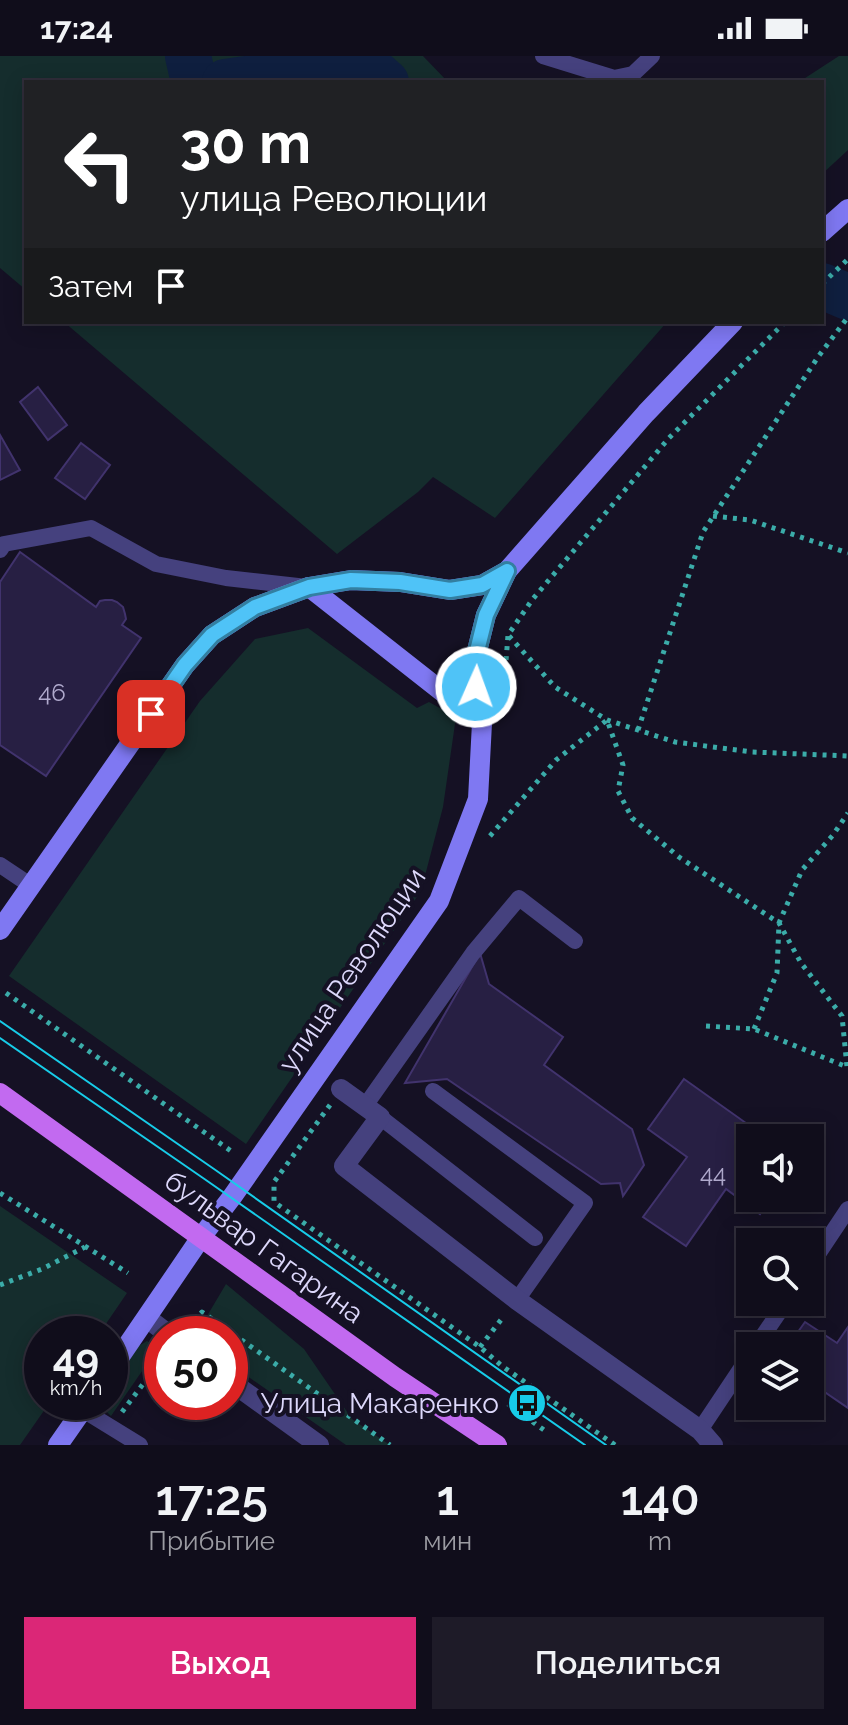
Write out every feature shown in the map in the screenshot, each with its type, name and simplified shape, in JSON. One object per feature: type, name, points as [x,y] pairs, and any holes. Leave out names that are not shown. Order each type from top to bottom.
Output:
[{"type":"main road","points":[[824,230],[848,209]]},
{"type":"main road","name":"улица Революции","points":[[202,1236],[439,901],[478,799],[482,723],[476,687],[477,651],[486,615],[507,571],[646,413],[731,324]]},
{"type":"main road","name":"улица Революции","points":[[0,930],[185,665],[212,635],[255,607],[309,587],[351,580],[400,582],[450,590],[482,585],[507,571]]},
{"type":"main road","points":[[309,587],[482,723]]},
{"type":"main road","name":"бульвар Гагарина","points":[[0,1093],[395,1377],[497,1445]]},
{"type":"main road","points":[[148,1316],[202,1236]]},
{"type":"main road","points":[[128,1345],[144,1322]]},
{"type":"main road","points":[[58,1445],[76,1420]]},
{"type":"street","points":[[341,1089],[372,1112],[344,1166],[517,1300],[706,1438]]},
{"type":"street","points":[[248,1394],[319,1445]]},
{"type":"lane","points":[[543,56],[614,78],[633,74],[652,56]]},
{"type":"lane","points":[[1,545],[91,528],[156,564],[226,578],[309,587]]},
{"type":"lane","points":[[0,865],[30,885]]},
{"type":"lane","points":[[535,1238],[372,1112],[473,953],[519,898],[575,941]]},
{"type":"lane","points":[[433,1091],[585,1203],[517,1300]]},
{"type":"lane","points":[[824,1249],[843,1227],[848,1209]]},
{"type":"lane","points":[[706,1438],[736,1381]]},
{"type":"lane","points":[[104,1420],[140,1445]]},
{"type":"path","points":[[824,282],[848,259]]},
{"type":"path","points":[[638,730],[703,532],[818,357],[848,317]]},
{"type":"path","points":[[532,600],[669,438],[783,324]]},
{"type":"path","points":[[713,516],[750,520],[848,553]]},
{"type":"path","points":[[508,635],[555,687],[607,720],[675,742],[752,752],[848,756]]},
{"type":"path","points":[[485,841],[556,760],[607,720]]},
{"type":"path","points":[[607,720],[623,765],[618,791],[632,818],[679,857],[779,923],[801,963],[842,1016],[847,1067],[754,1029],[706,1026]]},
{"type":"path","points":[[754,1029],[777,973],[779,923],[802,870],[848,813]]},
{"type":"path","points":[[6,993],[231,1151]]},
{"type":"path","points":[[0,1193],[128,1273]]},
{"type":"path","points":[[274,1202],[615,1445]]},
{"type":"path","points":[[0,1285],[86,1247]]},
{"type":"path","points":[[480,1347],[517,1300]]},
{"type":"path","points":[[248,1345],[390,1445]]},
{"type":"path","points":[[112,1426],[144,1383]]},
{"type":"path","points":[[508,1404],[544,1430]]},
{"type":"green space","points":[[0,56],[423,56],[446,80],[24,80],[24,288],[0,268]]},
{"type":"green space","points":[[839,56],[848,56],[848,150],[824,172],[824,80],[802,80]]},
{"type":"green space","points":[[66,324],[665,324],[495,518],[433,477],[337,554]]},
{"type":"green space","points":[[308,628],[417,708],[429,702],[456,717],[443,807],[421,891],[246,1144],[9,976],[200,701],[255,639]]},
{"type":"green space","points":[[0,1206],[127,1293],[111,1316],[24,1316],[24,1420],[37,1420],[20,1445],[0,1445]]},
{"type":"green space","points":[[226,1284],[304,1349],[352,1419],[390,1445],[346,1445],[248,1377],[248,1316],[207,1316]]},
{"type":"green space","points":[[144,1343],[144,1368],[128,1391],[128,1356]]},
{"type":"building","points":[[38,387],[67,425],[48,440],[20,402]]},
{"type":"building","points":[[0,435],[20,470],[0,480]]},
{"type":"building","points":[[81,443],[110,465],[85,499],[55,478]]},
{"type":"building","points":[[20,552],[96,607],[100,601],[117,602],[125,614],[122,625],[141,638],[46,776],[0,745],[0,582]]},
{"type":"building","points":[[480,953],[489,984],[563,1037],[544,1065],[632,1129],[644,1165],[623,1196],[620,1183],[601,1184],[447,1079],[405,1083]]},
{"type":"building","points":[[684,1079],[747,1124],[736,1124],[736,1196],[726,1189],[686,1246],[643,1217],[687,1157],[648,1129]]},
{"type":"building","points":[[805,1322],[820,1332],[798,1332]]},
{"type":"building","points":[[848,1327],[848,1408],[824,1392],[824,1334],[837,1343]]},
{"type":"waterway","points":[[188,56],[194,80]]},
{"type":"waterway","points":[[239,80],[274,75],[302,61],[363,62],[384,80]]},
{"type":"waterway","points":[[824,287],[848,297]]},
{"type":"tram line","points":[[0,1021],[606,1445]]},
{"type":"tram line","points":[[0,1038],[585,1445]]},
{"type":"place","name":"Улица Макаренко","points":[[527,1403]]},
{"type":"route","points":[[151,714],[185,665],[212,635],[255,607],[309,587],[351,580],[400,582],[450,590],[482,585],[507,571],[486,615],[477,651],[476,687]]}]
